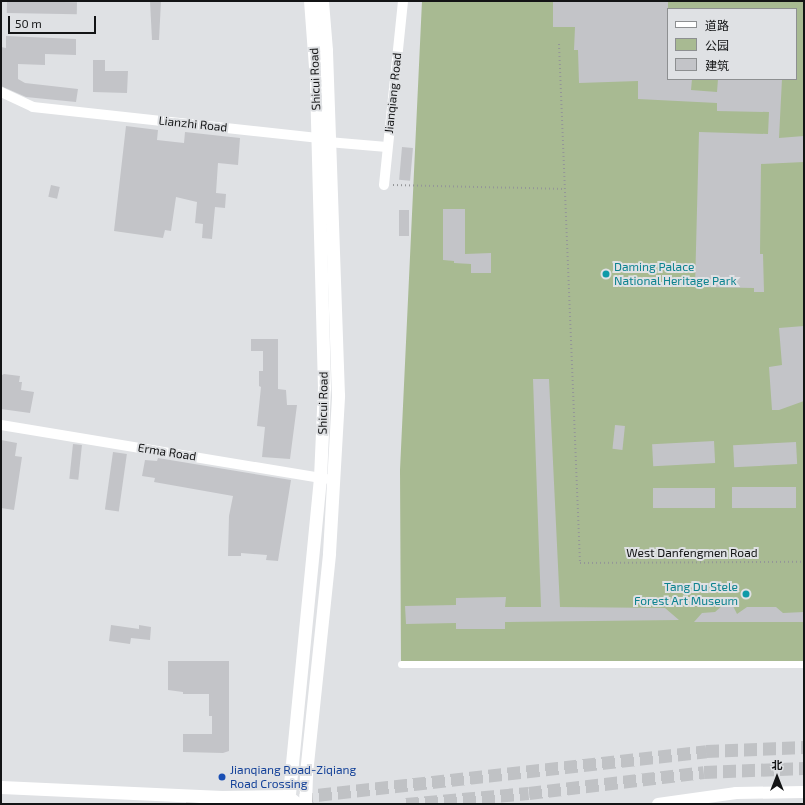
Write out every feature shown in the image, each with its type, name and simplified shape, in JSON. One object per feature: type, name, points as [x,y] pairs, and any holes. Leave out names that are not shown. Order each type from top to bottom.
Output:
[{"type":"main road","name":"Shicui Road","points":[[305,804],[306,773],[322,630],[334,480],[338,381],[323,140],[316,80],[310,1]]},
{"type":"main road","name":"Shicui Road","points":[[292,801],[320,478],[324,388],[323,140],[326,50],[322,1]]},
{"type":"main road","points":[[1,788],[292,801]]},
{"type":"street","name":"Jianqiang Road","points":[[384,184],[403,1]]},
{"type":"street","name":"Lianzhi Road","points":[[1,92],[33,107],[387,147]]},
{"type":"street","name":"Erma Road","points":[[1,425],[334,480]]},
{"type":"street","points":[[401,664],[804,664]]},
{"type":"street","points":[[658,804],[736,793],[804,792]]},
{"type":"path","points":[[384,184],[565,189],[559,44]]},
{"type":"path","name":"West Danfengmen Road","points":[[565,189],[580,563],[804,562]]},
{"type":"green space","name":"Daming Palace National Heritage Park","points":[[422,1],[804,1],[804,665],[401,664],[400,470]]},
{"type":"building","points":[[7,1],[77,2],[77,14],[7,13]]},
{"type":"building","points":[[150,1],[161,1],[159,40],[152,40]]},
{"type":"building","points":[[553,1],[668,1],[667,80],[692,80],[691,90],[717,92],[718,80],[782,80],[779,138],[804,136],[804,162],[761,164],[760,254],[763,254],[764,292],[754,292],[754,288],[695,287],[699,132],[768,134],[769,112],[717,111],[717,103],[638,99],[638,81],[579,83],[578,50],[574,50],[575,27],[553,27]]},
{"type":"building","points":[[6,36],[76,39],[76,55],[45,54],[45,65],[18,64],[18,79],[25,83],[78,89],[76,102],[26,97],[1,86],[1,47],[6,48]]},
{"type":"building","points":[[93,60],[105,60],[105,71],[128,71],[127,93],[93,92]]},
{"type":"building","points":[[126,126],[158,130],[157,140],[184,143],[185,132],[240,138],[238,165],[218,163],[216,193],[226,194],[225,208],[215,207],[212,239],[202,238],[203,224],[195,223],[197,202],[176,197],[171,231],[165,230],[163,238],[114,231]]},
{"type":"building","points":[[402,147],[413,148],[410,181],[399,180]]},
{"type":"building","points":[[51,185],[60,187],[57,199],[48,197]]},
{"type":"building","points":[[443,209],[465,209],[465,254],[491,253],[491,273],[471,273],[471,264],[454,263],[454,261],[443,260]]},
{"type":"building","points":[[399,210],[409,210],[409,236],[399,236]]},
{"type":"building","points":[[804,326],[804,401],[779,410],[772,410],[769,367],[782,365],[779,328]]},
{"type":"building","points":[[251,339],[278,339],[278,389],[286,390],[287,405],[297,405],[290,459],[262,457],[265,427],[257,426],[261,387],[259,386],[259,371],[263,371],[263,351],[251,351]]},
{"type":"building","points":[[2,375],[20,376],[19,382],[22,382],[21,390],[34,392],[30,413],[1,409],[1,384]]},
{"type":"building","points":[[533,379],[549,379],[560,607],[665,608],[679,620],[505,622],[505,629],[456,629],[456,623],[406,624],[405,606],[456,605],[456,598],[506,597],[505,607],[541,607]]},
{"type":"building","points":[[615,425],[625,426],[622,450],[612,449]]},
{"type":"building","points":[[1,440],[17,443],[15,456],[22,457],[14,510],[1,508]]},
{"type":"building","points":[[714,441],[715,463],[653,466],[652,444]]},
{"type":"building","points":[[796,442],[797,464],[734,467],[733,445]]},
{"type":"building","points":[[73,444],[82,445],[78,480],[69,479]]},
{"type":"building","points":[[113,452],[127,454],[119,511],[105,509]]},
{"type":"building","points":[[158,458],[291,480],[278,561],[266,560],[267,555],[241,553],[241,556],[228,556],[229,516],[233,496],[154,482],[155,478],[142,476],[145,460],[157,461]]},
{"type":"building","points":[[732,487],[796,487],[796,508],[732,508]]},
{"type":"building","points":[[653,488],[715,488],[715,508],[653,508]]},
{"type":"building","points":[[722,606],[733,606],[737,614],[747,607],[776,607],[783,613],[804,612],[804,622],[694,622],[702,613],[715,612]]},
{"type":"building","points":[[111,625],[139,629],[139,625],[151,627],[150,640],[131,638],[130,644],[109,641]]},
{"type":"building","points":[[168,661],[229,661],[229,751],[223,753],[183,752],[183,734],[212,734],[212,716],[209,716],[209,694],[183,694],[183,692],[168,690]]},
{"type":"tunnel","points":[[281,799],[706,751],[804,747]]},
{"type":"tunnel","points":[[406,804],[529,793],[704,772],[804,768]]},
{"type":"tunnel","points":[[186,804],[225,802]]},
{"type":"place","name":"Daming Palace National Heritage Park","points":[[606,274]]},
{"type":"place","name":"Tang Du Stele Forest Art Museum","points":[[746,594]]},
{"type":"place","name":"Jianqiang Road-Ziqiang Road Crossing","points":[[222,777]]}]
